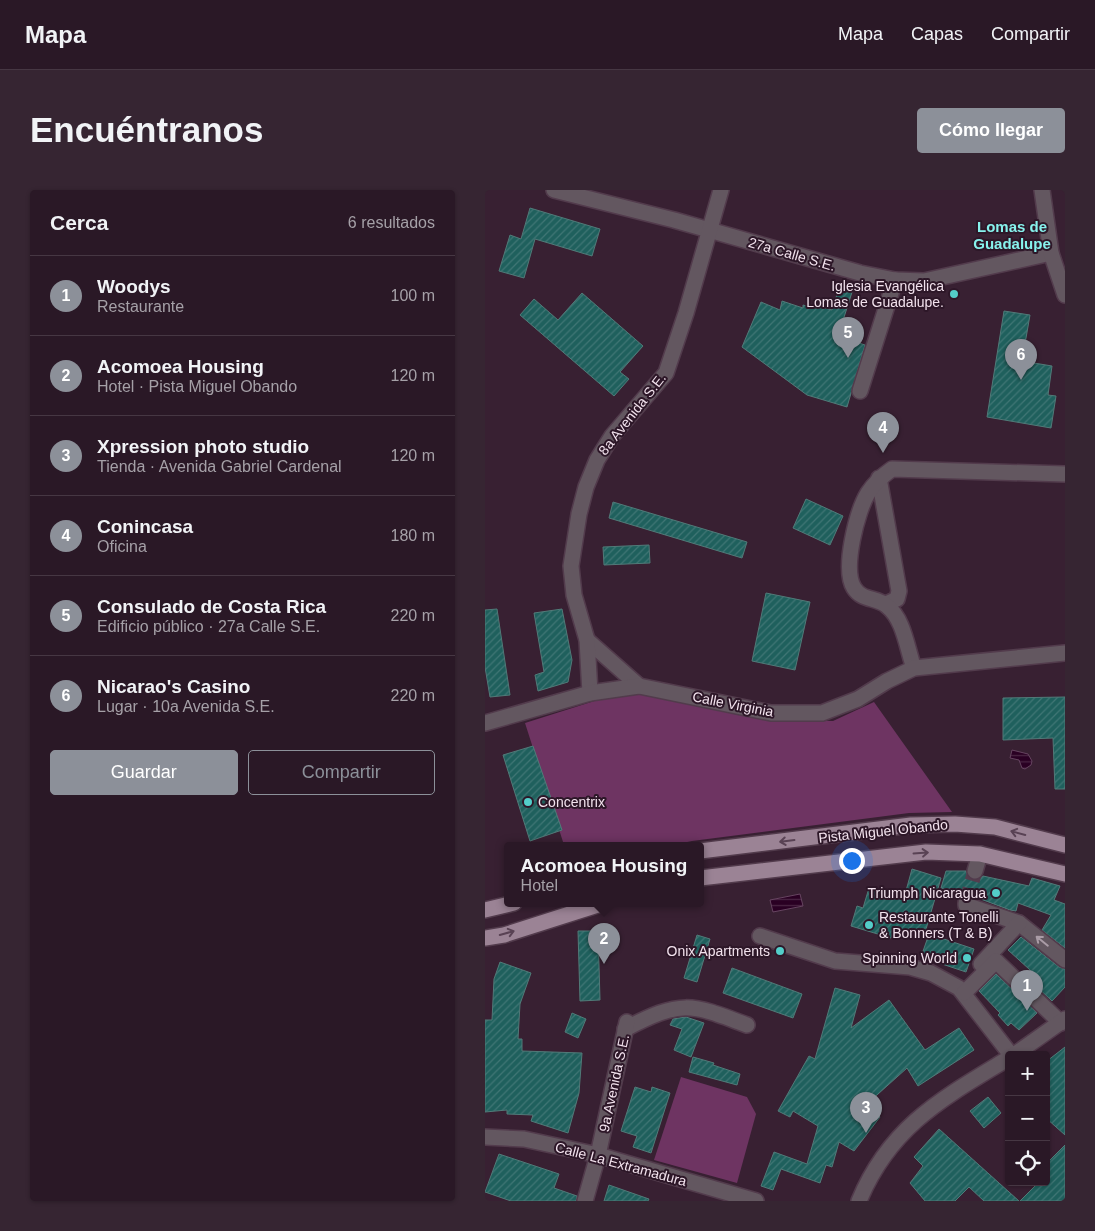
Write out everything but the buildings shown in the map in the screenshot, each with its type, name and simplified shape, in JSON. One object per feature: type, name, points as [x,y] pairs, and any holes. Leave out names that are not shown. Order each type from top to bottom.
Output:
[{"type":"main road","name":"Pista Miguel Obando","points":[[704,850],[911,826],[955,824],[995,827],[1065,845]]},
{"type":"main road","name":"Pista Miguel Obando","points":[[704,878],[926,852],[980,854],[1065,874]]},
{"type":"main road","points":[[485,910],[504,905]]},
{"type":"main road","points":[[485,938],[504,935],[592,907]]},
{"type":"street","name":"27a Calle S.E.","points":[[554,190],[579,193],[860,273],[895,280],[924,281],[1051,253]]},
{"type":"street","name":"8a Avenida S.E.","points":[[590,693],[587,640],[574,595],[571,566],[573,540],[586,487],[597,460],[612,436],[666,373],[711,230],[721,190]]},
{"type":"street","points":[[1042,190],[1051,253],[1065,295]]},
{"type":"street","points":[[861,391],[895,280]]},
{"type":"street","points":[[914,668],[897,617],[886,604],[863,597],[853,588],[848,559],[867,494],[879,478],[893,469],[1065,474]]},
{"type":"street","points":[[879,478],[899,591],[897,599],[886,604]]},
{"type":"street","points":[[587,640],[639,686]]},
{"type":"street","name":"Calle Virginia","points":[[485,722],[590,693],[639,686],[771,712],[822,713],[857,699],[887,680],[914,668],[1065,653]]},
{"type":"street","points":[[975,871],[980,854]]},
{"type":"street","points":[[967,903],[1019,923],[1065,960]]},
{"type":"street","points":[[962,991],[1019,923]]},
{"type":"street","points":[[760,936],[835,961],[910,968],[931,973],[962,991],[1010,1051]]},
{"type":"street","points":[[962,991],[997,961],[1063,1021],[1019,1051]]},
{"type":"street","name":"9a Avenida S.E.","points":[[585,1201],[598,1155],[626,1026],[658,1012],[683,1007],[707,1010],[747,1025]]},
{"type":"street","points":[[859,1201],[867,1181],[889,1146],[935,1104],[1005,1060]]},
{"type":"street","name":"Calle La Extramadura","points":[[485,1137],[524,1138],[598,1155],[756,1201]]},
{"type":"shaded area","points":[[642,694],[773,720],[833,721],[874,702],[952,812],[909,813],[687,842],[563,842],[525,723],[607,697]]},
{"type":"shaded area","points":[[1012,750],[1028,754],[1032,761],[1031,765],[1025,769],[1022,768],[1019,760],[1010,758]]},
{"type":"shaded area","points":[[800,894],[803,906],[773,912],[770,900]]},
{"type":"shaded area","points":[[681,1077],[747,1097],[756,1114],[737,1183],[654,1160]]},
{"type":"tunnel","points":[[966,903],[975,871]]},
{"type":"place","name":"Iglesia Evangélica Lomas de Guadalupe.","points":[[954,294]]},
{"type":"place","name":"Consulado de Costa Rica","points":[[848,358]]},
{"type":"place","name":"Nicarao's Casino","points":[[1021,380]]},
{"type":"place","name":"Conincasa","points":[[883,453]]},
{"type":"place","name":"Concentrix","points":[[528,802]]},
{"type":"place","name":"Triumph Nicaragua","points":[[996,893]]},
{"type":"place","name":"Restaurante Tonelli & Bonners (T & B)","points":[[869,925]]},
{"type":"place","name":"Onix Apartments","points":[[780,951]]},
{"type":"place","name":"Spinning World","points":[[967,958]]},
{"type":"place","name":"Acomoea Housing","points":[[604,964]]},
{"type":"place","name":"Woodys","points":[[1027,1011]]},
{"type":"place","name":"Xpression photo studio","points":[[866,1133]]},
{"type":"district","name":"Lomas de Guadalupe","points":[[1012,236]]}]
